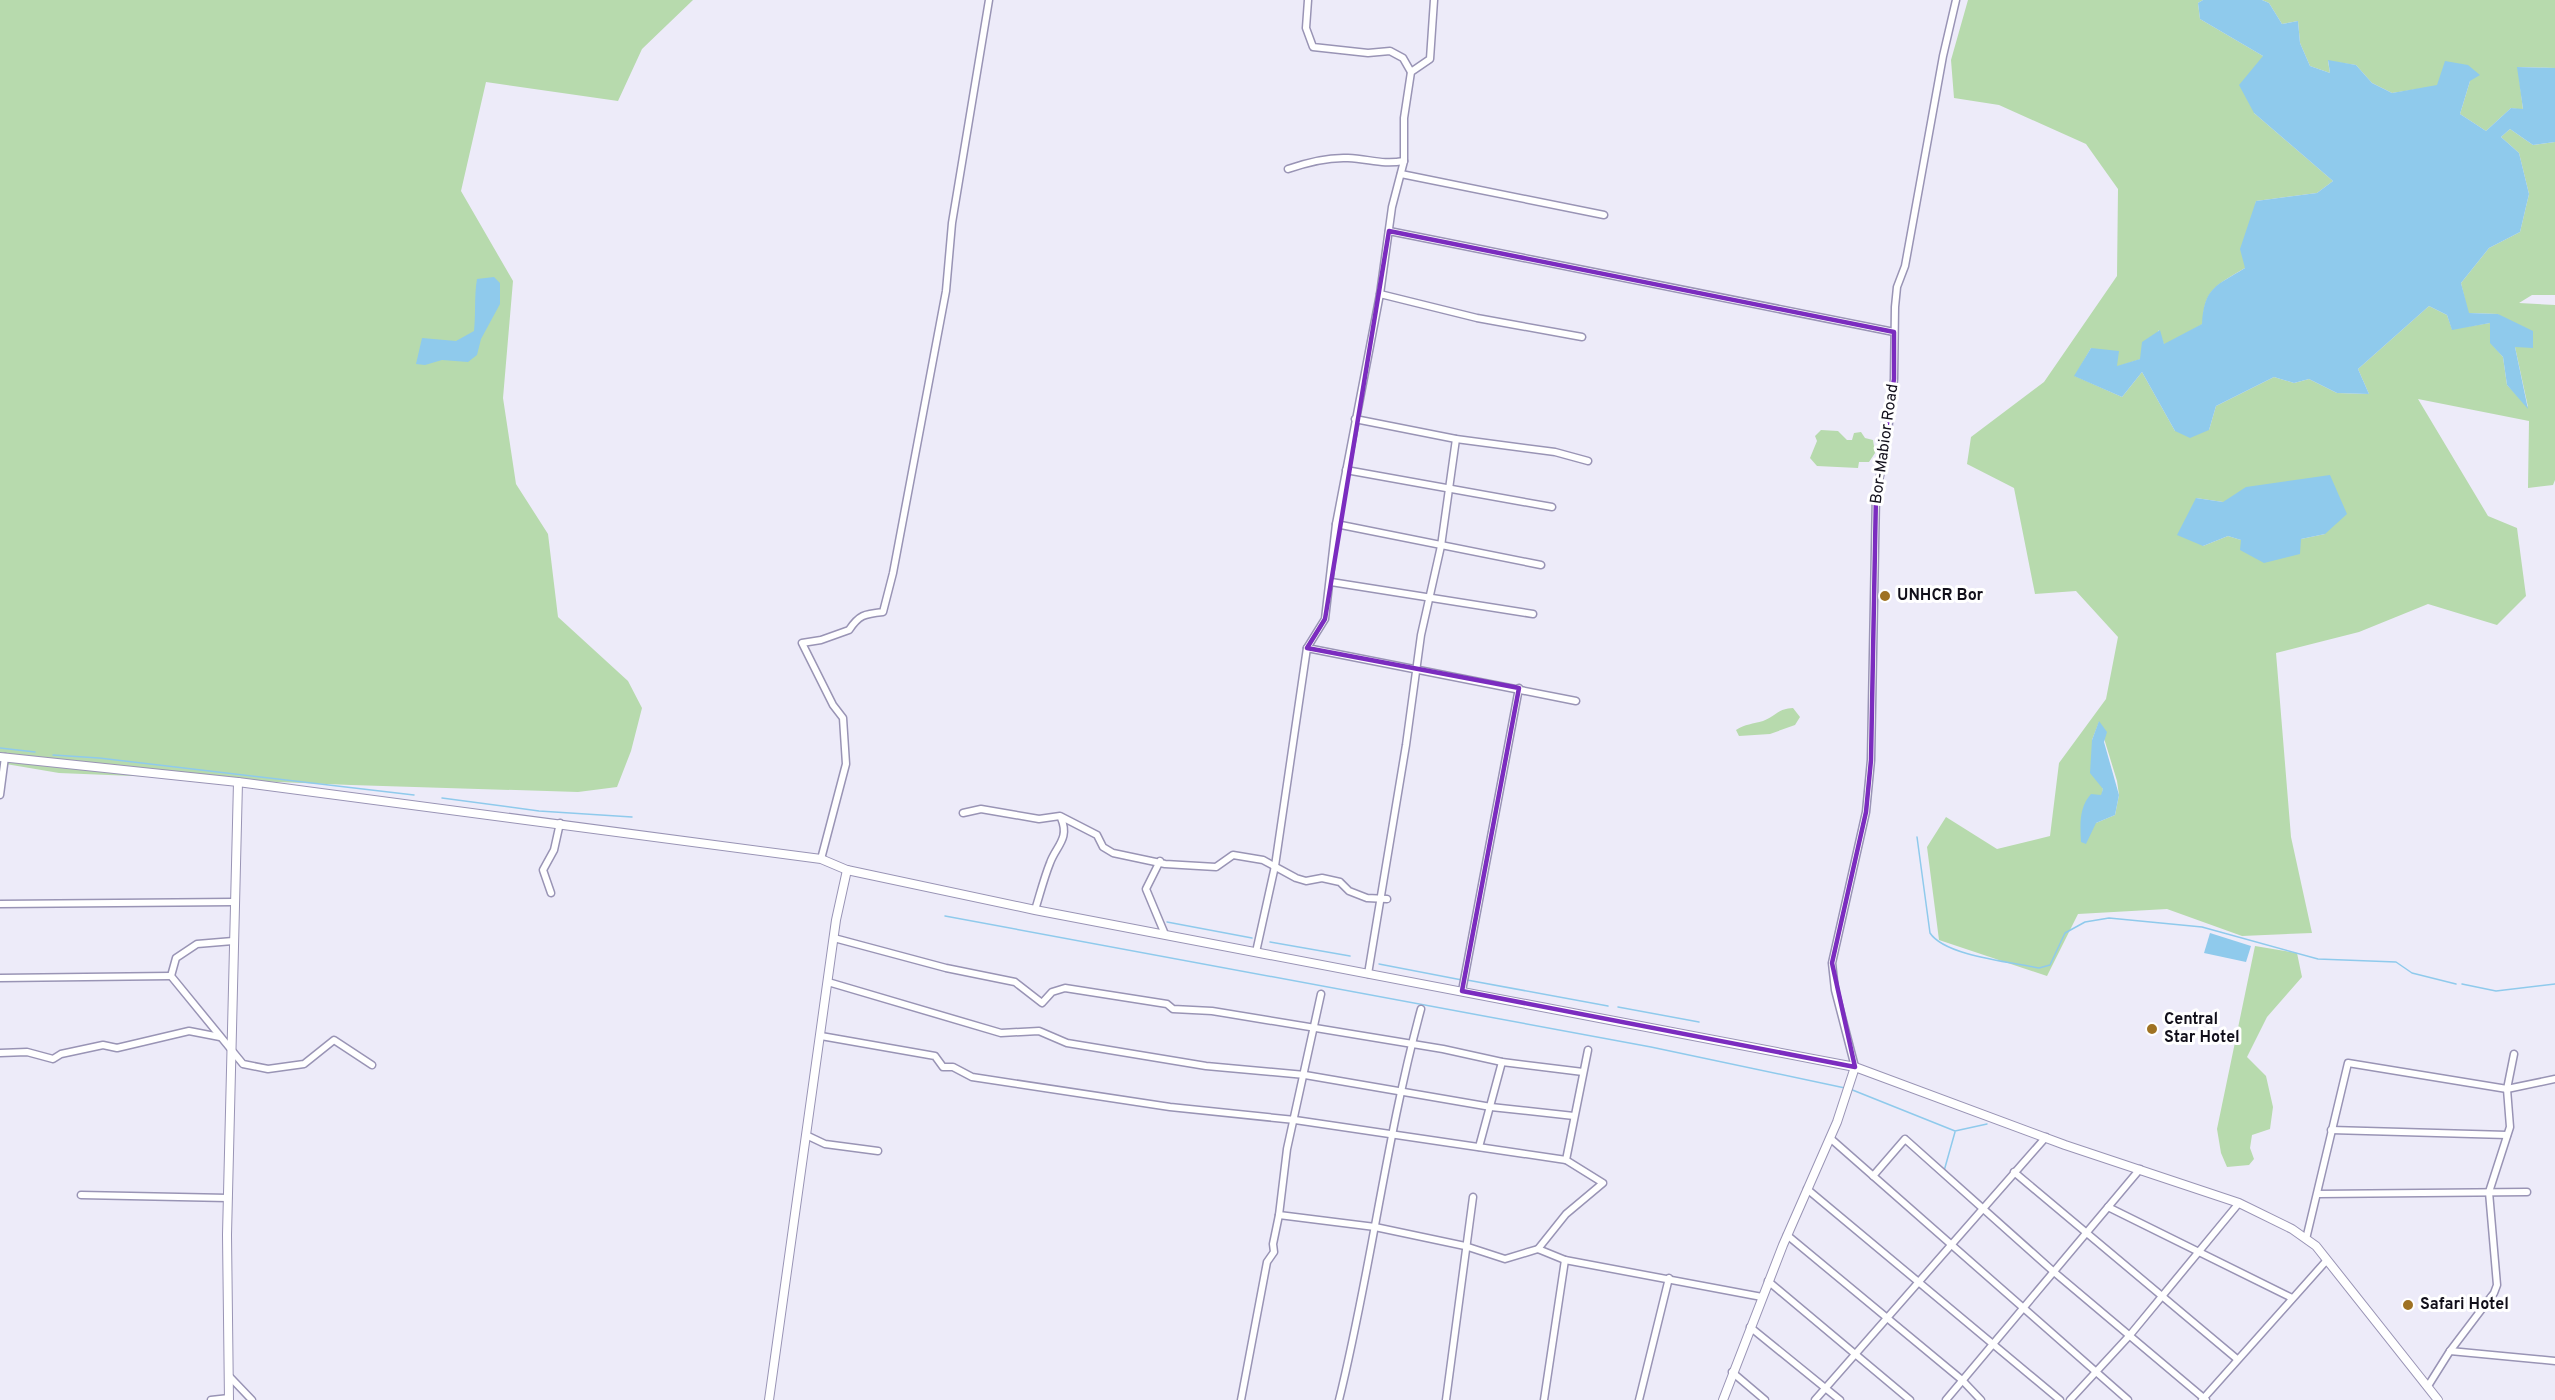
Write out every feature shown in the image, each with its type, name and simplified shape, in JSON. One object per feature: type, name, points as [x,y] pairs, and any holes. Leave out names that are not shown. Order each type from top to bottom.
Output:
[{"type":"street","points":[[821,859],[846,764],[843,718],[833,705],[802,643],[821,640],[849,630],[853,622],[863,614],[883,612],[893,573],[946,291],[952,223],[988,0]]},
{"type":"street","points":[[1256,952],[1275,866],[1307,648],[1325,619],[1336,524],[1354,419],[1404,161],[1404,118],[1412,72],[1403,58],[1390,51],[1368,53],[1312,47],[1306,28],[1308,0]]},
{"type":"street","points":[[1412,72],[1430,59],[1434,0]]},
{"type":"street","name":"Bor-Mabior Road","points":[[1855,1067],[1835,990],[1832,963],[1866,812],[1871,760],[1876,494],[1886,448],[1894,379],[1897,287],[1905,267],[1943,56],[1956,0]]},
{"type":"street","points":[[1288,169],[1304,163],[1341,158],[1378,164],[1404,161]]},
{"type":"street","points":[[1401,174],[1604,214]]},
{"type":"street","points":[[1389,231],[1894,332]]},
{"type":"street","points":[[1380,294],[1477,318],[1582,337]]},
{"type":"street","points":[[1354,419],[1456,439],[1555,452],[1588,461]]},
{"type":"street","points":[[1368,974],[1378,899],[1406,745],[1416,667],[1428,598],[1441,546],[1456,439]]},
{"type":"street","points":[[1346,470],[1552,507]]},
{"type":"street","points":[[1336,524],[1541,565]]},
{"type":"street","points":[[1331,582],[1533,614]]},
{"type":"street","points":[[1307,648],[1416,667],[1576,700]]},
{"type":"street","points":[[1462,992],[1519,688]]},
{"type":"street","points":[[0,795],[2,757],[238,782],[821,859],[847,870],[1035,910],[1164,932],[1368,974],[1855,1067],[2046,1137],[2239,1203],[2267,1215],[2306,1239],[2327,1260],[2438,1400]]},
{"type":"street","points":[[211,1400],[229,1399],[230,1377],[228,1198],[238,782]]},
{"type":"street","points":[[963,813],[981,809],[1039,819],[1060,816],[1096,835],[1103,847],[1113,853],[1206,868],[1216,867],[1233,855],[1255,858],[1296,878],[1306,880],[1322,878],[1340,882],[1349,891],[1378,899],[1387,899]]},
{"type":"street","points":[[1035,910],[1050,860],[1061,846],[1064,826],[1060,816]]},
{"type":"street","points":[[551,893],[543,870],[554,850],[560,823]]},
{"type":"street","points":[[1160,861],[1146,889],[1164,932]]},
{"type":"street","points":[[770,1400],[834,938],[847,870]]},
{"type":"street","points":[[0,904],[234,902]]},
{"type":"street","points":[[834,938],[946,968],[1015,982],[1042,1003],[1052,992],[1065,988],[1167,1004],[1173,1009],[1212,1011],[1314,1027],[1411,1046],[1443,1049],[1502,1062],[1583,1072]]},
{"type":"street","points":[[171,976],[176,958],[197,944],[233,941]]},
{"type":"street","points":[[0,978],[171,976]]},
{"type":"street","points":[[171,976],[230,1051],[248,1067],[279,1068],[304,1064],[334,1040],[348,1047],[372,1065]]},
{"type":"street","points":[[828,982],[1001,1034],[1039,1031],[1067,1043],[1206,1066],[1305,1075],[1491,1107],[1574,1116]]},
{"type":"street","points":[[1241,1400],[1267,1262],[1274,1252],[1273,1245],[1280,1215],[1287,1149],[1321,994]]},
{"type":"street","points":[[1339,1400],[1375,1227],[1390,1134],[1420,1009]]},
{"type":"street","points":[[0,1053],[27,1052],[53,1059],[61,1054],[103,1046],[117,1048],[189,1031],[220,1037]]},
{"type":"street","points":[[821,1036],[935,1056],[944,1067],[953,1067],[972,1077],[1179,1108],[1295,1120],[1566,1160],[1604,1183],[1566,1214],[1538,1249],[1505,1259],[1465,1246],[1375,1227],[1280,1215]]},
{"type":"street","points":[[1566,1160],[1588,1050]]},
{"type":"street","points":[[2428,1386],[2450,1351],[2494,1293],[2497,1285],[2489,1192],[2510,1127],[2507,1089],[2514,1054]]},
{"type":"street","points":[[1479,1147],[1502,1062]]},
{"type":"street","points":[[2306,1239],[2348,1063],[2507,1089],[2555,1079]]},
{"type":"street","points":[[1723,1400],[1787,1234],[1850,1089],[1855,1067]]},
{"type":"street","points":[[2331,1130],[2507,1135]]},
{"type":"street","points":[[806,1135],[825,1144],[878,1151]]},
{"type":"street","points":[[1815,1400],[1950,1243],[2046,1137]]},
{"type":"street","points":[[1830,1138],[2098,1371],[2128,1400]]},
{"type":"street","points":[[1873,1176],[1905,1139],[2054,1272],[2204,1399],[2236,1359],[2327,1260]]},
{"type":"street","points":[[1946,1400],[2140,1169]]},
{"type":"street","points":[[2014,1172],[2236,1359]]},
{"type":"street","points":[[1807,1189],[2060,1400]]},
{"type":"street","points":[[2318,1194],[2527,1192]]},
{"type":"street","points":[[81,1195],[228,1198]]},
{"type":"street","points":[[1446,1400],[1473,1197]]},
{"type":"street","points":[[2070,1400],[2130,1335],[2239,1203]]},
{"type":"street","points":[[2108,1207],[2292,1298]]},
{"type":"street","points":[[1787,1234],[1962,1380],[1981,1400]]},
{"type":"street","points":[[1538,1249],[1565,1260],[1762,1297]]},
{"type":"street","points":[[1544,1400],[1565,1260]]},
{"type":"street","points":[[1639,1400],[1670,1278]]},
{"type":"street","points":[[1768,1281],[1910,1400]]},
{"type":"street","points":[[1750,1326],[1840,1400]]},
{"type":"street","points":[[2450,1351],[2555,1360]]},
{"type":"street","points":[[1732,1372],[1765,1400]]},
{"type":"street","points":[[230,1377],[252,1400]]},
{"type":"highlighted area","points":[[1389,231],[1894,332],[1894,379],[1876,494],[1871,760],[1866,812],[1832,963],[1855,1067],[1462,991],[1519,688],[1307,648],[1325,619]]},
{"type":"green space","points":[[0,0],[693,0],[642,49],[618,101],[486,82],[461,191],[513,281],[503,398],[516,484],[548,534],[558,617],[628,681],[642,708],[631,751],[617,787],[578,792],[351,785],[59,773],[0,763]]},
{"type":"green space","points":[[1968,0],[2203,0],[2198,3],[2200,19],[2263,56],[2254,113],[2333,181],[2317,193],[2256,201],[2245,268],[2219,284],[2209,295],[2203,324],[2164,345],[2159,330],[2141,359],[2116,367],[2091,348],[2075,376],[2122,397],[2142,372],[2175,431],[2209,430],[2216,406],[2274,377],[2294,383],[2309,379],[2337,393],[2369,394],[2358,369],[2429,306],[2447,315],[2452,329],[2490,323],[2490,342],[2503,357],[2507,385],[2528,407],[2515,347],[2498,314],[2468,313],[2461,283],[2489,248],[2520,232],[2529,194],[2519,153],[2501,137],[2510,129],[2533,145],[2555,142],[2555,295],[2532,295],[2519,303],[2555,305],[2555,480],[2553,485],[2528,488],[2529,421],[2418,399],[2488,516],[2517,528],[2526,596],[2497,625],[2428,604],[2359,632],[2276,653],[2291,837],[2312,933],[2242,936],[2167,909],[2078,914],[2047,976],[1939,940],[1927,847],[1946,817],[1997,849],[2050,836],[2059,763],[2106,699],[2118,637],[2076,591],[2035,594],[2014,488],[1967,464],[1971,437],[2044,382],[2117,276],[2118,189],[2086,144],[1999,105],[1954,98],[1951,60]],"holes":[[[2196,498],[2223,502],[2325,534],[2301,539],[2241,540],[2228,536],[2203,546]],[[2099,722],[2119,795],[2115,815],[2096,823],[2103,789],[2098,779],[2092,740]]]},
{"type":"green space","points":[[2262,0],[2555,0],[2555,68],[2518,67],[2523,110],[2511,108],[2486,131],[2460,114],[2470,81],[2392,93],[2372,83],[2356,65],[2328,61],[2330,73],[2310,66],[2300,43],[2298,21],[2282,24],[2269,3]]},
{"type":"green space","points":[[1821,430],[1838,431],[1847,440],[1852,440],[1854,433],[1861,432],[1865,438],[1873,440],[1875,453],[1869,462],[1859,462],[1858,468],[1817,466],[1810,458],[1817,441],[1815,436]]},
{"type":"green space","points":[[1793,708],[1800,717],[1795,725],[1770,734],[1739,736],[1736,730],[1763,721],[1783,710]]},
{"type":"green space","points":[[2255,946],[2297,953],[2302,977],[2267,1017],[2247,1057],[2266,1076],[2273,1107],[2270,1129],[2252,1135],[2250,1148],[2254,1159],[2249,1165],[2227,1167],[2221,1153],[2217,1129]]},
{"type":"water","points":[[2203,0],[2262,0],[2269,3],[2282,24],[2298,21],[2300,43],[2310,66],[2330,73],[2328,60],[2356,65],[2372,83],[2392,93],[2437,85],[2445,61],[2468,65],[2480,75],[2470,81],[2460,114],[2486,131],[2511,108],[2523,109],[2517,67],[2555,68],[2555,142],[2533,145],[2510,129],[2501,137],[2519,153],[2529,194],[2520,232],[2489,248],[2461,283],[2469,313],[2498,314],[2533,331],[2533,348],[2515,347],[2528,409],[2507,385],[2503,357],[2490,343],[2490,323],[2452,330],[2447,315],[2429,306],[2358,369],[2369,394],[2337,393],[2309,379],[2294,383],[2274,377],[2216,406],[2209,430],[2190,438],[2175,431],[2142,372],[2122,397],[2074,376],[2091,348],[2119,351],[2117,366],[2140,359],[2142,342],[2160,330],[2164,344],[2202,324],[2205,302],[2213,289],[2245,268],[2240,249],[2256,201],[2317,193],[2333,181],[2254,113],[2239,85],[2263,56],[2200,19],[2198,3]]},
{"type":"water","points":[[494,277],[500,283],[500,304],[481,339],[477,355],[468,362],[442,360],[425,365],[416,364],[422,338],[456,341],[474,331],[477,279]]},
{"type":"water","points":[[2330,475],[2347,514],[2325,534],[2301,539],[2300,554],[2264,563],[2240,550],[2241,540],[2228,536],[2203,546],[2177,535],[2196,498],[2223,502],[2246,487]]},
{"type":"water","points":[[2099,721],[2107,732],[2104,742],[2119,795],[2115,815],[2096,823],[2086,844],[2081,842],[2082,810],[2091,794],[2101,795],[2103,789],[2090,773],[2092,740]]},
{"type":"water","points":[[2210,933],[2251,946],[2246,962],[2204,953]]},
{"type":"waterway","points":[[0,748],[35,752]]},
{"type":"waterway","points":[[53,755],[99,758],[414,795]]},
{"type":"waterway","points":[[442,798],[539,811],[632,817]]},
{"type":"waterway","points":[[1917,837],[1930,933],[1938,941],[1964,953],[2039,968],[2050,965],[2065,933],[2085,922],[2109,918],[2202,927],[2318,959],[2396,962],[2412,973],[2456,984]]},
{"type":"waterway","points":[[945,916],[1651,1047],[1845,1088]]},
{"type":"waterway","points":[[1167,922],[1252,938]]},
{"type":"waterway","points":[[1270,942],[1350,956]]},
{"type":"waterway","points":[[1379,964],[1462,980]]},
{"type":"waterway","points":[[1467,980],[1608,1006]]},
{"type":"waterway","points":[[2462,984],[2496,991],[2555,984]]},
{"type":"waterway","points":[[1618,1007],[1699,1022]]},
{"type":"waterway","points":[[1850,1089],[1955,1131],[1987,1124]]},
{"type":"waterway","points":[[1944,1171],[1955,1132]]},
{"type":"place","name":"UNHCR Bor","points":[[1885,596]]},
{"type":"place","name":"Central Star Hotel","points":[[2152,1029]]},
{"type":"place","name":"Safari Hotel","points":[[2408,1305]]}]
